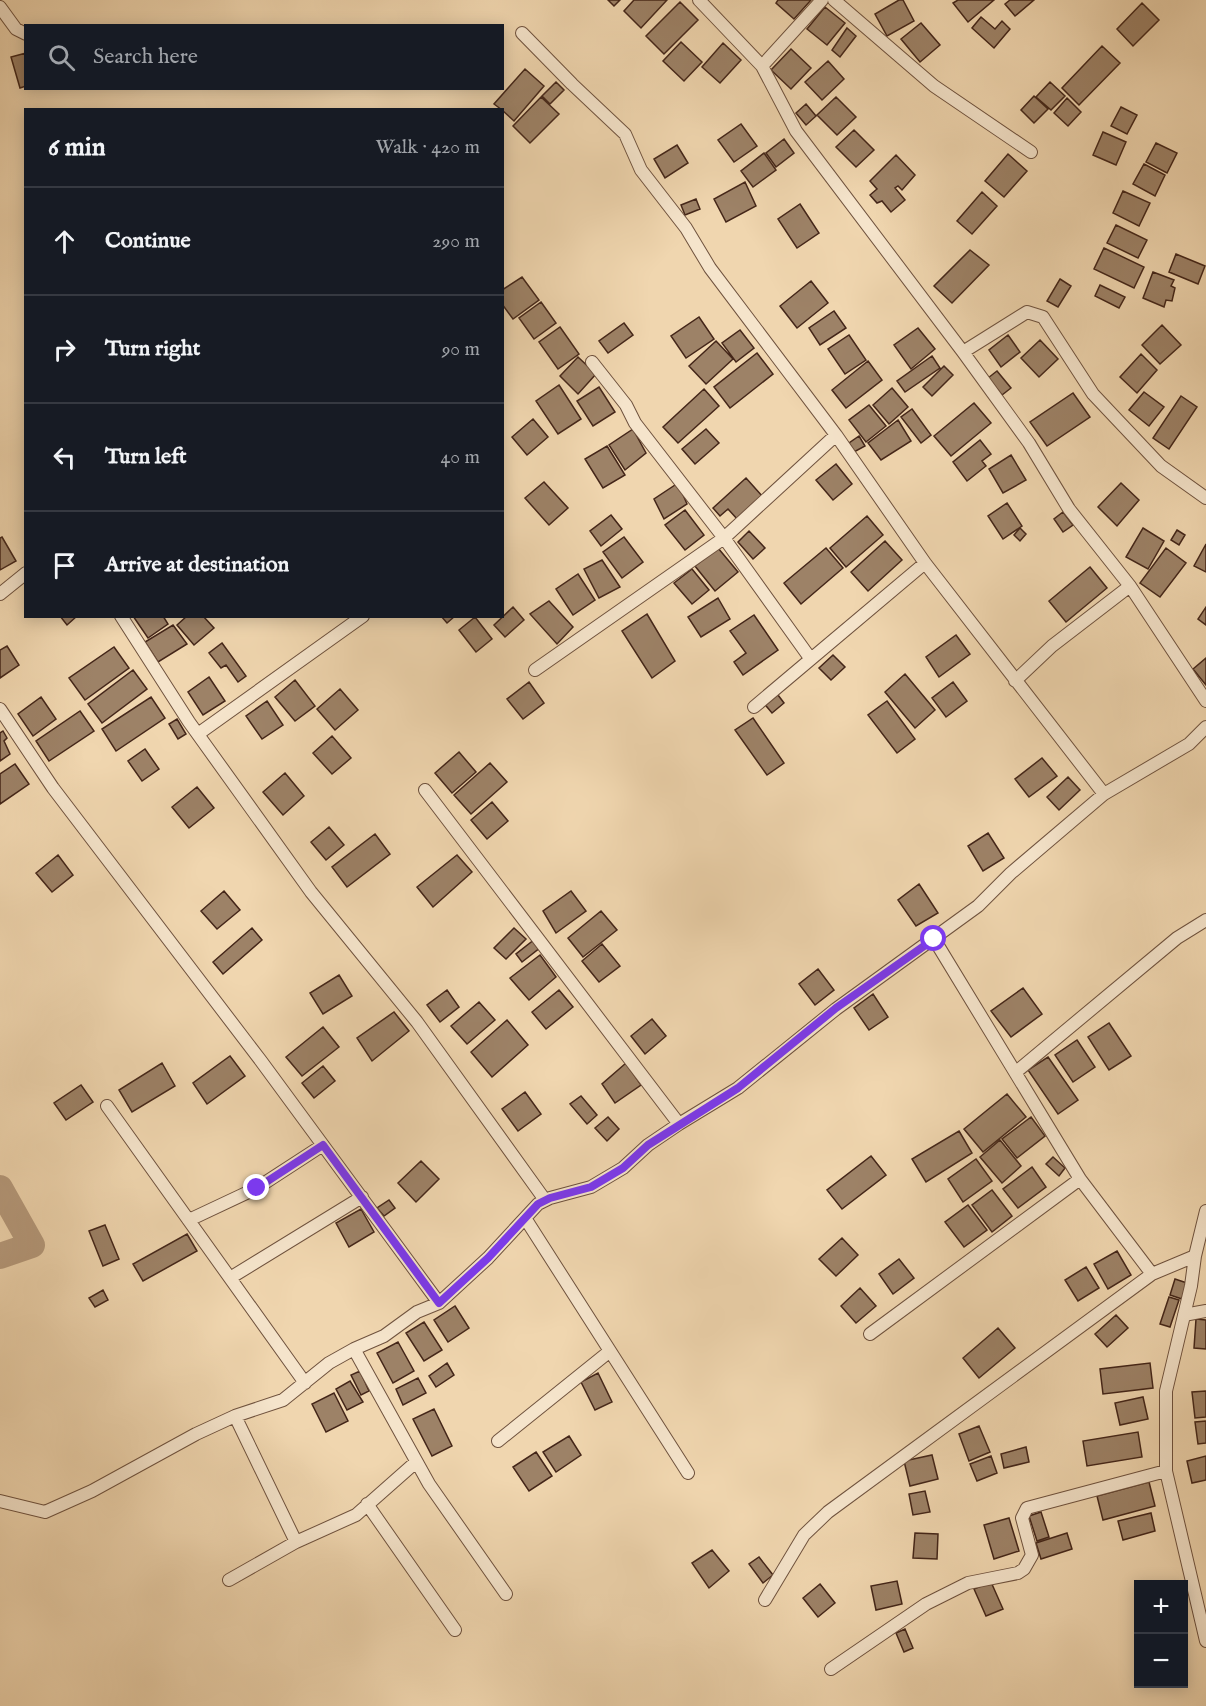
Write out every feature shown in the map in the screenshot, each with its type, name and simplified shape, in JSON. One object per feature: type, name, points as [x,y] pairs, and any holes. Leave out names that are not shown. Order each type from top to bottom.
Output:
[{"type":"street","points":[[699,0],[762,66],[796,131],[1029,443],[1069,509],[1130,586],[1206,701]]},
{"type":"street","points":[[762,66],[822,0]]},
{"type":"street","points":[[834,0],[934,86],[1031,152]]},
{"type":"street","points":[[0,7],[16,29],[24,33]]},
{"type":"street","points":[[522,33],[625,134],[641,170],[686,228],[710,268],[836,435],[925,563],[1104,794]]},
{"type":"street","points":[[963,352],[1027,312],[1043,317],[1093,394],[1161,466],[1206,498]]},
{"type":"street","points":[[592,362],[626,405],[635,423],[724,538],[810,658]]},
{"type":"street","points":[[535,670],[724,538],[836,435]]},
{"type":"street","points":[[754,706],[925,563]]},
{"type":"street","points":[[0,594],[24,575]]},
{"type":"street","points":[[1015,681],[1052,646],[1130,586]]},
{"type":"street","points":[[122,618],[198,735],[311,892],[417,1022],[545,1200]]},
{"type":"street","points":[[198,735],[360,618]]},
{"type":"street","points":[[0,709],[53,788],[261,1061],[439,1303]]},
{"type":"street","points":[[0,1501],[45,1512],[92,1491],[196,1434],[235,1416],[283,1400],[329,1363],[384,1336],[417,1312],[439,1303],[488,1258],[538,1204],[591,1187],[623,1168],[648,1145],[679,1124],[738,1088],[836,1008],[978,906],[1011,873],[1104,794],[1189,744],[1206,727]]},
{"type":"street","points":[[425,790],[679,1124]]},
{"type":"street","points":[[1016,1072],[1177,938],[1206,920]]},
{"type":"street","points":[[934,939],[1080,1179],[1152,1274]]},
{"type":"street","points":[[107,1106],[305,1383]]},
{"type":"street","points":[[189,1220],[257,1188],[323,1145]]},
{"type":"street","points":[[870,1334],[1080,1179]]},
{"type":"street","points":[[230,1278],[362,1197]]},
{"type":"street","points":[[1206,1211],[1166,1391],[1166,1471],[1206,1641]]},
{"type":"street","points":[[525,1218],[688,1473]]},
{"type":"street","points":[[765,1600],[804,1535],[828,1512],[1152,1274],[1195,1256]]},
{"type":"street","points":[[1184,1315],[1206,1311]]},
{"type":"street","points":[[354,1349],[429,1484],[506,1594]]},
{"type":"street","points":[[498,1441],[610,1351]]},
{"type":"street","points":[[235,1416],[296,1542]]},
{"type":"street","points":[[230,1580],[296,1542],[356,1515],[416,1462]]},
{"type":"street","points":[[831,1669],[926,1604],[968,1583],[1018,1573],[1024,1569],[1032,1555],[1022,1518],[1027,1508],[1166,1471]]},
{"type":"street","points":[[367,1504],[454,1630]]},
{"type":"building","points":[[608,0],[620,0],[614,6]]},
{"type":"building","points":[[634,0],[667,0],[641,28],[624,11]]},
{"type":"building","points":[[778,0],[811,0],[794,19],[776,3]]},
{"type":"building","points":[[903,0],[914,21],[887,36],[875,14]]},
{"type":"building","points":[[958,0],[994,0],[968,22],[953,3]]},
{"type":"building","points":[[1010,0],[1034,0],[1015,16],[1005,4]]},
{"type":"building","points":[[680,2],[698,20],[664,54],[646,36]]},
{"type":"building","points":[[1142,3],[1159,20],[1133,46],[1117,29]]},
{"type":"building","points":[[825,7],[845,23],[827,45],[807,29]]},
{"type":"building","points":[[981,17],[995,29],[1002,21],[1010,29],[994,48],[972,28]]},
{"type":"building","points":[[921,23],[940,45],[920,62],[901,39]]},
{"type":"building","points":[[847,28],[856,36],[840,57],[832,50]]},
{"type":"building","points":[[681,42],[702,62],[684,81],[663,61]]},
{"type":"building","points":[[723,43],[741,60],[720,83],[702,67]]},
{"type":"building","points":[[1102,46],[1120,63],[1079,105],[1062,88]]},
{"type":"building","points":[[791,49],[811,68],[791,89],[771,70]]},
{"type":"building","points":[[24,54],[24,87],[20,88],[11,57]]},
{"type":"building","points":[[828,61],[844,79],[822,100],[805,82]]},
{"type":"building","points":[[525,69],[544,86],[514,121],[504,112],[504,108],[494,104]]},
{"type":"building","points":[[556,82],[564,90],[550,104],[542,96]]},
{"type":"building","points":[[1050,82],[1065,96],[1051,110],[1036,97]]},
{"type":"building","points":[[1034,96],[1048,109],[1034,123],[1021,110]]},
{"type":"building","points":[[541,97],[559,114],[530,143],[513,126]]},
{"type":"building","points":[[836,97],[856,117],[837,135],[817,115]]},
{"type":"building","points":[[1067,98],[1081,112],[1068,126],[1054,113]]},
{"type":"building","points":[[806,104],[816,116],[806,125],[796,113]]},
{"type":"building","points":[[1121,107],[1137,115],[1127,134],[1111,126]]},
{"type":"building","points":[[741,124],[757,146],[734,162],[718,140]]},
{"type":"building","points":[[854,130],[874,150],[856,167],[836,147]]},
{"type":"building","points":[[1103,132],[1126,142],[1116,165],[1093,155]]},
{"type":"building","points":[[784,139],[794,153],[776,167],[766,153]]},
{"type":"building","points":[[1156,143],[1177,153],[1167,173],[1146,162]]},
{"type":"building","points":[[677,145],[688,163],[665,178],[654,159]]},
{"type":"building","points":[[764,153],[776,170],[753,187],[741,171]]},
{"type":"building","points":[[1008,154],[1027,171],[1004,197],[985,181]]},
{"type":"building","points":[[896,155],[915,175],[902,190],[898,186],[895,188],[905,200],[891,212],[882,201],[877,203],[870,195],[877,189],[870,181]]},
{"type":"building","points":[[1144,164],[1165,175],[1155,196],[1133,184]]},
{"type":"building","points":[[745,182],[756,206],[726,222],[714,199]]},
{"type":"building","points":[[1123,191],[1150,203],[1139,226],[1113,213]]},
{"type":"building","points":[[982,192],[997,206],[972,234],[957,221]]},
{"type":"building","points":[[696,199],[700,209],[685,215],[681,205]]},
{"type":"building","points":[[800,204],[819,233],[797,248],[778,219]]},
{"type":"building","points":[[1116,225],[1147,240],[1138,258],[1107,243]]},
{"type":"building","points":[[1104,248],[1144,267],[1134,288],[1094,269]]},
{"type":"building","points":[[970,250],[989,265],[952,303],[934,286]]},
{"type":"building","points":[[1176,254],[1205,266],[1198,284],[1169,272]]},
{"type":"building","points":[[1153,272],[1174,280],[1171,286],[1175,288],[1172,301],[1166,300],[1164,307],[1143,298]]},
{"type":"building","points":[[522,277],[539,300],[513,319],[504,307],[504,289]]},
{"type":"building","points":[[1060,279],[1071,286],[1058,307],[1047,301]]},
{"type":"building","points":[[811,281],[828,303],[797,328],[780,306]]},
{"type":"building","points":[[1100,285],[1125,297],[1119,308],[1095,296]]},
{"type":"building","points":[[541,302],[556,323],[534,339],[519,318]]},
{"type":"building","points":[[834,311],[846,328],[820,345],[809,328]]},
{"type":"building","points":[[699,317],[714,339],[686,358],[671,336]]},
{"type":"building","points":[[624,323],[633,335],[608,353],[599,341]]},
{"type":"building","points":[[1162,325],[1181,345],[1160,364],[1142,345]]},
{"type":"building","points":[[560,327],[579,354],[558,369],[539,342]]},
{"type":"building","points":[[918,328],[935,349],[911,369],[894,345]]},
{"type":"building","points":[[740,330],[754,348],[736,362],[722,343]]},
{"type":"building","points":[[849,335],[866,360],[845,374],[828,349]]},
{"type":"building","points":[[1008,335],[1020,352],[1001,367],[989,350]]},
{"type":"building","points":[[1040,340],[1058,359],[1039,377],[1021,358]]},
{"type":"building","points":[[716,341],[733,359],[706,384],[689,366]]},
{"type":"building","points":[[757,353],[773,374],[730,408],[714,387]]},
{"type":"building","points":[[1141,354],[1157,370],[1137,393],[1120,377]]},
{"type":"building","points":[[932,356],[940,368],[905,392],[897,381]]},
{"type":"building","points":[[578,357],[596,374],[578,394],[560,376]]},
{"type":"building","points":[[868,361],[882,380],[846,408],[832,390]]},
{"type":"building","points":[[944,366],[953,375],[932,396],[923,387]]},
{"type":"building","points":[[997,371],[1011,388],[1002,395],[988,378]]},
{"type":"building","points":[[559,385],[581,419],[558,434],[536,401]]},
{"type":"building","points":[[599,387],[615,412],[593,426],[577,401]]},
{"type":"building","points":[[892,388],[908,407],[889,424],[873,405]]},
{"type":"building","points":[[704,389],[719,406],[678,443],[663,427]]},
{"type":"building","points":[[1144,392],[1164,407],[1149,426],[1129,410]]},
{"type":"building","points":[[1073,393],[1090,417],[1047,446],[1030,422]]},
{"type":"building","points":[[1181,396],[1197,407],[1169,449],[1153,438]]},
{"type":"building","points":[[974,403],[991,423],[951,456],[934,436]]},
{"type":"building","points":[[869,405],[886,426],[866,442],[849,420]]},
{"type":"building","points":[[912,409],[931,435],[921,443],[901,417]]},
{"type":"building","points":[[533,419],[548,437],[527,455],[512,437]]},
{"type":"building","points":[[898,420],[911,441],[881,460],[868,443]]},
{"type":"building","points":[[633,429],[646,453],[625,470],[609,445]]},
{"type":"building","points":[[706,429],[719,443],[695,464],[682,449]]},
{"type":"building","points":[[859,436],[865,446],[854,452],[849,443]]},
{"type":"building","points":[[980,440],[991,454],[982,461],[986,466],[967,481],[953,462]]},
{"type":"building","points":[[607,446],[625,475],[603,488],[585,459]]},
{"type":"building","points":[[1011,455],[1026,480],[1003,493],[989,469]]},
{"type":"building","points":[[836,464],[852,484],[833,500],[816,480]]},
{"type":"building","points":[[746,478],[763,497],[738,520],[728,509],[720,516],[713,508]]},
{"type":"building","points":[[544,482],[568,508],[549,525],[525,498]]},
{"type":"building","points":[[678,483],[687,504],[664,519],[654,499]]},
{"type":"building","points":[[1121,483],[1139,500],[1117,526],[1098,507]]},
{"type":"building","points":[[1007,503],[1022,526],[1003,539],[988,516]]},
{"type":"building","points":[[685,510],[704,535],[685,550],[665,525]]},
{"type":"building","points":[[1063,512],[1073,525],[1063,532],[1054,519]]},
{"type":"building","points":[[611,515],[622,529],[601,546],[590,531]]},
{"type":"building","points":[[867,516],[883,535],[846,567],[830,548]]},
{"type":"building","points":[[1020,528],[1026,534],[1020,541],[1014,535]]},
{"type":"building","points":[[1143,528],[1164,541],[1148,569],[1126,557]]},
{"type":"building","points":[[1177,530],[1185,535],[1179,545],[1171,540]]},
{"type":"building","points":[[749,531],[765,548],[753,559],[738,542]]},
{"type":"building","points":[[2,537],[16,561],[0,570],[0,538]]},
{"type":"building","points":[[624,537],[643,562],[622,578],[603,552]]},
{"type":"building","points":[[885,541],[902,560],[868,591],[851,572]]},
{"type":"building","points":[[1206,544],[1206,572],[1194,566]]},
{"type":"building","points":[[718,548],[738,572],[715,591],[695,566]]},
{"type":"building","points":[[826,548],[843,568],[801,604],[784,583]]},
{"type":"building","points":[[1166,548],[1186,563],[1160,597],[1140,583]]},
{"type":"building","points":[[602,560],[620,587],[599,598],[584,569]]},
{"type":"building","points":[[1090,567],[1107,588],[1066,622],[1049,601]]},
{"type":"building","points":[[692,569],[709,590],[692,604],[674,583]]},
{"type":"building","points":[[578,574],[595,600],[573,615],[556,589]]},
{"type":"building","points":[[718,598],[730,619],[701,637],[688,617]]},
{"type":"building","points":[[549,601],[573,627],[557,644],[530,614]]},
{"type":"building","points":[[513,607],[524,620],[505,637],[494,625]]},
{"type":"building","points":[[1206,607],[1206,625],[1198,619]]},
{"type":"building","points":[[647,614],[675,661],[652,678],[622,631]]},
{"type":"building","points":[[754,615],[778,650],[743,675],[734,662],[746,653],[730,631]]},
{"type":"building","points":[[62,618],[75,618],[67,625]]},
{"type":"building","points":[[134,618],[164,618],[168,624],[148,638]]},
{"type":"building","points":[[185,618],[205,618],[214,628],[194,645],[177,625]]},
{"type":"building","points":[[443,618],[453,618],[447,623]]},
{"type":"building","points":[[476,618],[492,639],[476,652],[459,630]]},
{"type":"building","points":[[173,625],[187,644],[158,662],[145,642]]},
{"type":"building","points":[[956,635],[970,654],[939,677],[926,657]]},
{"type":"building","points":[[222,643],[246,676],[238,682],[226,665],[221,668],[209,653]]},
{"type":"building","points":[[7,646],[19,665],[0,678],[0,650]]},
{"type":"building","points":[[114,647],[129,668],[85,700],[69,678]]},
{"type":"building","points":[[833,655],[845,667],[831,680],[819,668]]},
{"type":"building","points":[[1206,658],[1206,685],[1193,669]]},
{"type":"building","points":[[133,670],[147,689],[102,723],[88,704]]},
{"type":"building","points":[[905,674],[935,710],[915,728],[885,692]]},
{"type":"building","points":[[209,677],[225,701],[203,715],[188,692]]},
{"type":"building","points":[[295,680],[315,706],[295,721],[275,697]]},
{"type":"building","points":[[529,682],[544,703],[523,719],[507,699]]},
{"type":"building","points":[[953,682],[967,701],[946,717],[932,698]]},
{"type":"building","points":[[340,689],[358,710],[335,730],[317,709]]},
{"type":"building","points":[[775,691],[784,703],[772,713],[762,701]]},
{"type":"building","points":[[41,697],[56,719],[33,736],[18,714]]},
{"type":"building","points":[[151,697],[165,718],[116,751],[102,729]]},
{"type":"building","points":[[267,701],[283,725],[262,739],[246,716]]},
{"type":"building","points":[[887,701],[915,739],[897,753],[868,715]]},
{"type":"building","points":[[80,711],[94,731],[49,761],[36,741]]},
{"type":"building","points":[[753,718],[784,763],[767,775],[735,730]]},
{"type":"building","points":[[177,719],[186,734],[178,739],[169,724]]},
{"type":"building","points":[[3,731],[7,738],[4,741],[10,754],[0,761],[0,733]]},
{"type":"building","points":[[332,736],[351,758],[332,774],[313,753]]},
{"type":"building","points":[[145,749],[159,769],[142,781],[128,761]]},
{"type":"building","points":[[459,752],[476,772],[452,793],[435,773]]},
{"type":"building","points":[[1042,758],[1057,776],[1029,797],[1015,779]]},
{"type":"building","points":[[490,763],[507,782],[471,814],[454,795]]},
{"type":"building","points":[[15,764],[29,784],[0,804],[0,774]]},
{"type":"building","points":[[285,773],[304,796],[283,815],[263,792]]},
{"type":"building","points":[[1068,777],[1080,790],[1059,810],[1047,797]]},
{"type":"building","points":[[197,787],[214,808],[189,828],[172,807]]},
{"type":"building","points":[[492,802],[508,821],[487,839],[471,820]]},
{"type":"building","points":[[329,827],[344,845],[326,860],[311,842]]},
{"type":"building","points":[[988,833],[1004,858],[983,871],[968,846]]},
{"type":"building","points":[[375,834],[390,854],[347,887],[332,867]]},
{"type":"building","points":[[58,855],[73,875],[52,892],[36,873]]},
{"type":"building","points":[[457,855],[472,872],[433,907],[417,887]]},
{"type":"building","points":[[919,884],[938,913],[916,926],[898,900]]},
{"type":"building","points":[[224,891],[240,910],[217,929],[201,911]]},
{"type":"building","points":[[571,891],[586,911],[556,933],[543,911]]},
{"type":"building","points":[[601,911],[617,930],[583,957],[568,938]]},
{"type":"building","points":[[252,928],[262,940],[223,974],[213,962]]},
{"type":"building","points":[[514,928],[526,939],[506,959],[494,948]]},
{"type":"building","points":[[535,939],[541,947],[522,962],[516,954]]},
{"type":"building","points":[[602,944],[620,966],[599,982],[582,961]]},
{"type":"building","points":[[540,955],[556,977],[529,1000],[510,978]]},
{"type":"building","points":[[818,969],[834,990],[815,1005],[799,984]]},
{"type":"building","points":[[339,975],[352,996],[323,1014],[310,993]]},
{"type":"building","points":[[1023,988],[1042,1014],[1011,1037],[991,1011]]},
{"type":"building","points":[[447,990],[459,1007],[440,1022],[427,1005]]},
{"type":"building","points":[[559,990],[573,1007],[546,1029],[532,1012]]},
{"type":"building","points":[[873,994],[888,1017],[869,1030],[854,1008]]},
{"type":"building","points":[[479,1002],[495,1020],[467,1044],[451,1026]]},
{"type":"building","points":[[394,1012],[409,1031],[372,1061],[357,1038]]},
{"type":"building","points":[[652,1019],[666,1036],[645,1054],[631,1036]]},
{"type":"building","points":[[507,1020],[528,1045],[492,1077],[471,1052]]},
{"type":"building","points":[[1109,1023],[1131,1056],[1109,1070],[1088,1037]]},
{"type":"building","points":[[323,1027],[339,1047],[302,1076],[286,1057]]},
{"type":"building","points":[[1077,1040],[1095,1067],[1073,1082],[1055,1055]]},
{"type":"building","points":[[230,1056],[245,1076],[207,1104],[193,1083]]},
{"type":"building","points":[[1048,1057],[1078,1100],[1058,1114],[1028,1070]]},
{"type":"building","points":[[162,1063],[175,1086],[132,1112],[119,1090]]},
{"type":"building","points":[[626,1063],[641,1085],[615,1103],[602,1084]]},
{"type":"building","points":[[323,1066],[335,1081],[314,1098],[302,1083]]},
{"type":"building","points":[[81,1085],[93,1102],[66,1120],[54,1103]]},
{"type":"building","points":[[525,1092],[541,1114],[518,1131],[502,1109]]},
{"type":"building","points":[[1007,1094],[1026,1117],[983,1152],[964,1129]]},
{"type":"building","points":[[581,1096],[597,1115],[587,1124],[570,1104]]},
{"type":"building","points":[[608,1117],[619,1129],[607,1141],[595,1128]]},
{"type":"building","points":[[1031,1117],[1045,1136],[1017,1158],[1002,1139]]},
{"type":"building","points":[[959,1131],[972,1153],[926,1182],[912,1159]]},
{"type":"building","points":[[1000,1140],[1021,1166],[1002,1183],[980,1157]]},
{"type":"building","points":[[871,1156],[886,1175],[842,1209],[827,1190]]},
{"type":"building","points":[[1053,1157],[1065,1168],[1059,1176],[1046,1164]]},
{"type":"building","points":[[976,1159],[992,1181],[963,1202],[948,1179]]},
{"type":"building","points":[[421,1161],[439,1179],[416,1202],[398,1183]]},
{"type":"building","points":[[1032,1167],[1046,1187],[1018,1208],[1003,1189]]},
{"type":"building","points":[[992,1190],[1012,1216],[992,1232],[972,1205]]},
{"type":"building","points":[[389,1200],[395,1208],[384,1216],[377,1208]]},
{"type":"building","points":[[968,1205],[987,1230],[964,1247],[945,1222]]},
{"type":"building","points":[[361,1209],[374,1232],[349,1247],[336,1223]]},
{"type":"building","points":[[105,1225],[119,1259],[103,1266],[89,1231]]},
{"type":"building","points":[[187,1234],[197,1251],[143,1281],[133,1264]]},
{"type":"building","points":[[842,1238],[858,1255],[836,1276],[819,1259]]},
{"type":"building","points":[[1117,1251],[1131,1275],[1108,1289],[1094,1264]]},
{"type":"building","points":[[899,1259],[914,1278],[893,1294],[879,1274]]},
{"type":"building","points":[[1086,1267],[1099,1288],[1078,1301],[1065,1280]]},
{"type":"building","points":[[1175,1279],[1187,1283],[1182,1299],[1170,1295]]},
{"type":"building","points":[[860,1288],[876,1306],[856,1323],[841,1306]]},
{"type":"building","points":[[103,1290],[108,1300],[95,1307],[89,1298]]},
{"type":"building","points":[[1169,1297],[1179,1300],[1170,1327],[1160,1324]]},
{"type":"building","points":[[455,1306],[469,1328],[448,1342],[434,1320]]},
{"type":"building","points":[[1116,1315],[1128,1328],[1107,1347],[1095,1334]]},
{"type":"building","points":[[1196,1319],[1206,1320],[1206,1349],[1194,1348]]},
{"type":"building","points":[[424,1322],[442,1350],[424,1361],[406,1333]]},
{"type":"building","points":[[998,1328],[1015,1348],[979,1378],[963,1358]]},
{"type":"building","points":[[398,1342],[414,1371],[393,1383],[377,1353]]},
{"type":"building","points":[[447,1363],[454,1375],[436,1387],[429,1376]]},
{"type":"building","points":[[1150,1363],[1153,1388],[1103,1394],[1100,1369]]},
{"type":"building","points":[[360,1371],[369,1391],[361,1395],[351,1375]]},
{"type":"building","points":[[598,1373],[612,1402],[595,1410],[581,1382]]},
{"type":"building","points":[[418,1378],[426,1393],[403,1405],[396,1389]]},
{"type":"building","points":[[350,1381],[363,1402],[347,1410],[336,1389]]},
{"type":"building","points":[[1206,1391],[1206,1417],[1195,1418],[1192,1392]]},
{"type":"building","points":[[334,1393],[348,1421],[326,1432],[312,1404]]},
{"type":"building","points":[[1143,1397],[1148,1419],[1120,1425],[1115,1403]]},
{"type":"building","points":[[434,1409],[452,1446],[432,1456],[413,1419]]},
{"type":"building","points":[[1206,1421],[1206,1443],[1198,1444],[1195,1422]]},
{"type":"building","points":[[979,1426],[990,1452],[969,1461],[959,1434]]},
{"type":"building","points":[[1138,1432],[1142,1457],[1087,1466],[1083,1441]]},
{"type":"building","points":[[569,1436],[581,1455],[556,1472],[543,1452]]},
{"type":"building","points":[[1026,1447],[1029,1462],[1004,1468],[1001,1454]]},
{"type":"building","points":[[536,1452],[552,1476],[529,1491],[513,1467]]},
{"type":"building","points":[[932,1455],[938,1479],[910,1486],[904,1461]]},
{"type":"building","points":[[991,1456],[997,1473],[977,1481],[970,1464]]},
{"type":"building","points":[[1206,1456],[1206,1480],[1192,1483],[1187,1461]]},
{"type":"building","points":[[1149,1482],[1155,1506],[1103,1520],[1097,1496]]},
{"type":"building","points":[[925,1491],[930,1512],[913,1515],[909,1494]]},
{"type":"building","points":[[1041,1512],[1049,1537],[1037,1541],[1029,1516]]},
{"type":"building","points":[[1151,1513],[1155,1531],[1123,1540],[1118,1521]]},
{"type":"building","points":[[1009,1518],[1019,1551],[994,1559],[984,1525]]},
{"type":"building","points":[[915,1533],[938,1534],[937,1559],[913,1558]]},
{"type":"building","points":[[1067,1533],[1072,1549],[1041,1559],[1036,1543]]},
{"type":"building","points":[[712,1550],[729,1571],[709,1588],[692,1563]]},
{"type":"building","points":[[759,1557],[773,1575],[763,1583],[749,1564]]},
{"type":"building","points":[[897,1581],[902,1604],[876,1610],[871,1586]]},
{"type":"building","points":[[991,1582],[1003,1609],[986,1616],[974,1589]]},
{"type":"building","points":[[820,1584],[835,1603],[818,1617],[803,1598]]},
{"type":"building","points":[[905,1629],[913,1648],[904,1652],[896,1633]]},
{"type":"waterway","points":[[0,1188],[32,1245],[0,1256]]},
{"type":"route","points":[[257,1188],[323,1145],[439,1303],[488,1258],[538,1204],[550,1198],[591,1187],[623,1168],[648,1145],[738,1088],[836,1008],[934,939]]}]
